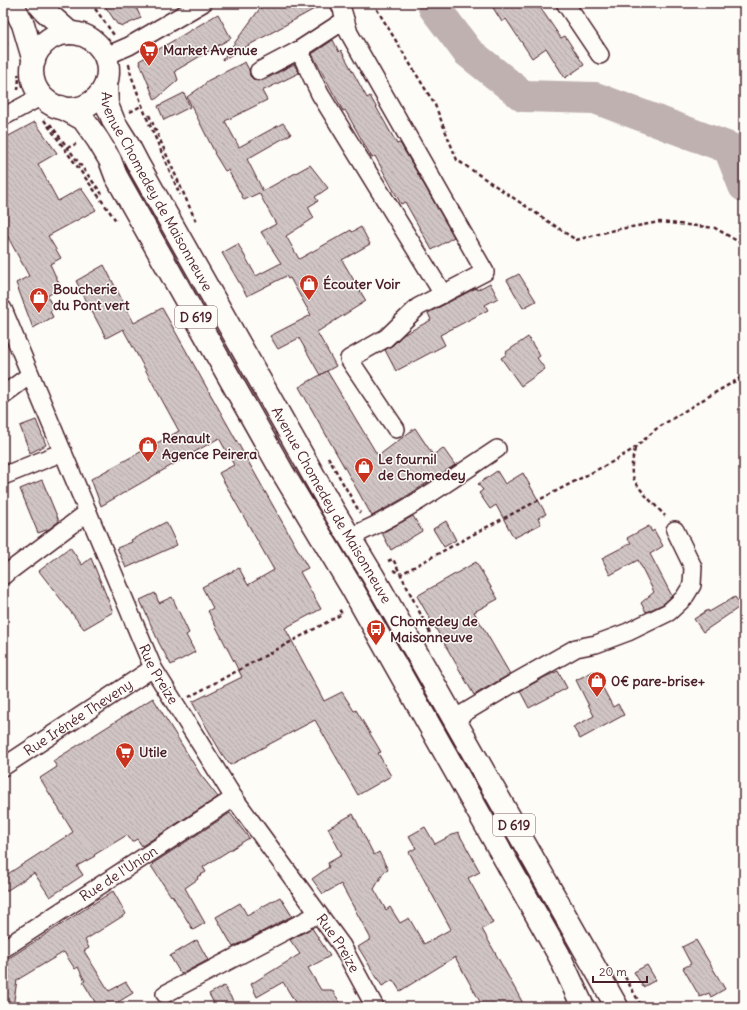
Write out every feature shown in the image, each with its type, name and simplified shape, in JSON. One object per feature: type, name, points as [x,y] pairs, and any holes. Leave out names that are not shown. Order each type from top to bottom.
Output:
[{"type":"main road","points":[[12,3],[23,24],[34,60]]},
{"type":"main road","points":[[38,3],[45,11],[70,32]]},
{"type":"main road","points":[[70,32],[81,34],[100,46],[106,56],[108,65],[106,84],[101,93],[93,101],[83,106],[72,108],[61,107],[51,103],[42,96],[32,73],[34,60],[37,53],[47,41],[54,36],[70,32]]},
{"type":"main road","name":"Avenue Chomedey de Maisonneuve","points":[[106,84],[107,105],[114,122],[617,1007]]},
{"type":"main road","name":"D 619","points":[[61,107],[83,119],[110,160],[116,176],[555,948],[583,1007]]},
{"type":"street","points":[[106,56],[129,46],[203,3]]},
{"type":"street","points":[[339,3],[349,33],[485,272],[418,306],[386,338],[349,359],[396,429]]},
{"type":"street","points":[[565,3],[600,55]]},
{"type":"street","points":[[260,71],[299,50],[345,20]]},
{"type":"street","points":[[299,50],[320,94],[443,294]]},
{"type":"street","points":[[3,117],[42,96]]},
{"type":"street","name":"Rue Preize","points":[[3,309],[153,668],[234,798],[342,946],[375,1007]]},
{"type":"street","points":[[3,395],[30,375]]},
{"type":"street","points":[[349,537],[370,529],[415,503],[497,449]]},
{"type":"street","points":[[3,476],[63,452]]},
{"type":"street","points":[[3,576],[88,512]]},
{"type":"street","points":[[454,719],[576,648],[596,644],[628,632],[669,612],[684,598],[692,585],[693,567],[675,530]]},
{"type":"street","name":"Rue Irénée Theveny","points":[[3,767],[153,668]]},
{"type":"street","name":"Rue de l'Union","points":[[3,950],[234,798]]},
{"type":"street","points":[[165,994],[318,914]]},
{"type":"path","points":[[373,3],[435,105],[457,160],[576,240],[614,230],[660,222],[715,228],[744,245]]},
{"type":"path","points":[[149,114],[199,230]]},
{"type":"path","points":[[401,574],[485,528],[612,462],[635,448],[656,429],[744,376]]},
{"type":"path","points":[[635,448],[632,460],[632,474],[640,489],[658,508],[675,530]]},
{"type":"path","points":[[325,451],[370,529]]},
{"type":"path","points":[[385,555],[388,561]]},
{"type":"path","points":[[392,559],[434,640]]},
{"type":"path","points":[[389,568],[401,574]]},
{"type":"path","points":[[186,699],[342,614]]},
{"type":"building","points":[[103,3],[134,3],[141,18],[123,26],[117,24]]},
{"type":"building","points":[[268,3],[325,3],[222,60],[261,7]]},
{"type":"building","points":[[490,3],[537,3],[561,38],[565,36],[584,65],[565,78],[546,48],[532,58],[506,19],[502,22]]},
{"type":"building","points":[[218,14],[231,38],[175,71],[178,80],[155,100],[139,61]]},
{"type":"building","points":[[333,40],[339,52],[341,50],[367,98],[370,96],[397,144],[400,143],[454,237],[432,250],[405,202],[401,204],[375,156],[372,158],[345,110],[343,111],[312,54]]},
{"type":"building","points":[[245,62],[250,76],[254,80],[258,81],[264,80],[294,64],[299,73],[262,91],[267,100],[225,121],[239,147],[283,123],[291,134],[247,159],[263,191],[310,165],[328,188],[315,197],[318,201],[308,207],[314,218],[286,236],[299,259],[351,230],[352,232],[361,227],[370,244],[342,260],[366,301],[317,332],[336,366],[320,375],[299,338],[278,349],[270,336],[311,315],[290,278],[288,279],[286,276],[247,296],[222,253],[238,244],[256,276],[281,263],[261,232],[276,224],[259,193],[244,200],[228,170],[225,171],[214,153],[187,97],[204,85],[207,81]]},
{"type":"building","points":[[184,93],[190,107],[164,120],[158,106]]},
{"type":"building","points":[[35,122],[57,153],[38,164],[58,201],[81,188],[96,210],[48,236],[61,258],[50,264],[61,288],[47,296],[54,309],[50,311],[53,317],[33,328],[16,283],[29,276],[3,228],[3,139]]},
{"type":"building","points":[[104,265],[134,323],[162,308],[308,568],[300,572],[321,609],[285,628],[324,701],[342,692],[354,711],[356,710],[381,752],[378,753],[391,776],[358,795],[315,720],[230,765],[192,702],[242,677],[208,611],[213,608],[202,587],[239,568],[248,585],[274,570],[219,473],[234,465],[219,438],[101,506],[91,479],[179,431],[123,329],[106,338],[76,281]]},
{"type":"building","points":[[519,274],[536,301],[523,308],[507,280]]},
{"type":"building","points":[[490,283],[498,298],[485,305],[488,310],[440,335],[445,345],[396,371],[385,350],[393,345],[403,335],[431,320],[428,313],[476,288],[477,290]]},
{"type":"building","points":[[528,337],[540,356],[537,358],[545,369],[521,386],[501,358],[507,354],[506,352]]},
{"type":"building","points":[[327,371],[378,456],[415,428],[433,455],[443,448],[455,465],[402,499],[372,516],[299,387]]},
{"type":"building","points":[[36,420],[46,445],[30,453],[20,426]]},
{"type":"building","points":[[497,471],[505,484],[523,473],[546,514],[538,518],[541,524],[514,538],[496,505],[490,509],[479,493],[483,490],[478,484]]},
{"type":"building","points":[[42,480],[59,521],[49,529],[38,533],[20,489]]},
{"type":"building","points":[[413,516],[422,531],[391,550],[382,533]]},
{"type":"building","points":[[446,521],[456,540],[444,547],[433,529]]},
{"type":"building","points":[[166,522],[177,545],[126,568],[117,548],[132,542],[131,540]]},
{"type":"building","points":[[649,526],[652,532],[654,530],[663,546],[650,554],[672,596],[663,604],[646,612],[641,603],[654,592],[638,560],[610,575],[602,558],[631,543],[627,538]]},
{"type":"building","points":[[70,547],[82,565],[91,558],[113,612],[84,629],[39,571]]},
{"type":"building","points":[[476,562],[498,599],[474,612],[510,674],[474,695],[417,596]]},
{"type":"building","points":[[155,593],[159,603],[172,597],[189,633],[186,635],[195,652],[171,665],[159,643],[140,600]]},
{"type":"building","points":[[735,597],[741,606],[703,632],[694,619],[708,610],[709,612]]},
{"type":"building","points":[[558,671],[567,688],[529,708],[520,691]]},
{"type":"building","name":"0€ pare-brise+","points":[[594,671],[613,707],[618,704],[624,715],[580,739],[573,727],[594,716],[576,680]]},
{"type":"building","name":"Utile","points":[[153,698],[200,774],[218,797],[142,846],[137,839],[132,842],[127,835],[77,866],[83,875],[50,897],[34,873],[3,893],[3,877],[73,832],[40,778],[57,767],[53,761]]},
{"type":"building","points":[[230,813],[249,838],[203,867],[206,872],[197,877],[198,879],[185,888],[205,923],[193,930],[172,895],[171,896],[151,866]]},
{"type":"building","points":[[353,814],[374,855],[379,852],[388,870],[384,872],[374,889],[386,910],[390,907],[400,923],[409,918],[424,944],[451,929],[409,852],[416,848],[409,836],[425,827],[435,844],[458,832],[480,872],[468,878],[493,923],[482,929],[525,1007],[483,1007],[455,957],[400,991],[393,980],[382,986],[358,947],[371,939],[341,884],[323,894],[312,879],[329,867],[328,863],[342,855],[328,828]]},
{"type":"building","points":[[113,891],[126,914],[85,940],[89,948],[84,951],[109,991],[126,982],[133,993],[110,1007],[98,1007],[83,982],[85,981],[78,967],[75,969],[64,952],[17,980],[13,1007],[3,1007],[3,962]]},
{"type":"building","points":[[280,897],[292,916],[233,947],[216,917],[240,903],[247,915]]},
{"type":"building","points":[[312,928],[330,956],[308,968],[321,990],[332,990],[343,1007],[298,1007],[283,982],[257,997],[251,984],[300,954],[290,940]]},
{"type":"building","points":[[197,940],[208,960],[181,974],[170,956]]},
{"type":"building","points":[[696,940],[725,989],[711,997],[709,993],[700,997],[683,968],[691,964],[682,947]]},
{"type":"building","points":[[647,965],[656,980],[643,987],[634,972]]},
{"type":"building","points":[[224,986],[237,1007],[216,1007],[209,994]]},
{"type":"waterway","points":[[433,3],[434,7],[468,52],[523,96],[595,98],[729,148],[744,186]]},
{"type":"place","name":"Market Avenue","points":[[149,67]]},
{"type":"place","name":"Écouter Voir","points":[[309,301]]},
{"type":"place","name":"Boucherie du Pont vert","points":[[39,314]]},
{"type":"place","name":"Renault Agence Peirera","points":[[148,463]]},
{"type":"place","name":"Le fournil de Chomedey","points":[[364,484]]},
{"type":"place","name":"Chomedey de Maisonneuve","points":[[376,646]]},
{"type":"place","name":"0€ pare-brise+","points":[[597,698]]},
{"type":"place","name":"Utile","points":[[125,769]]}]
